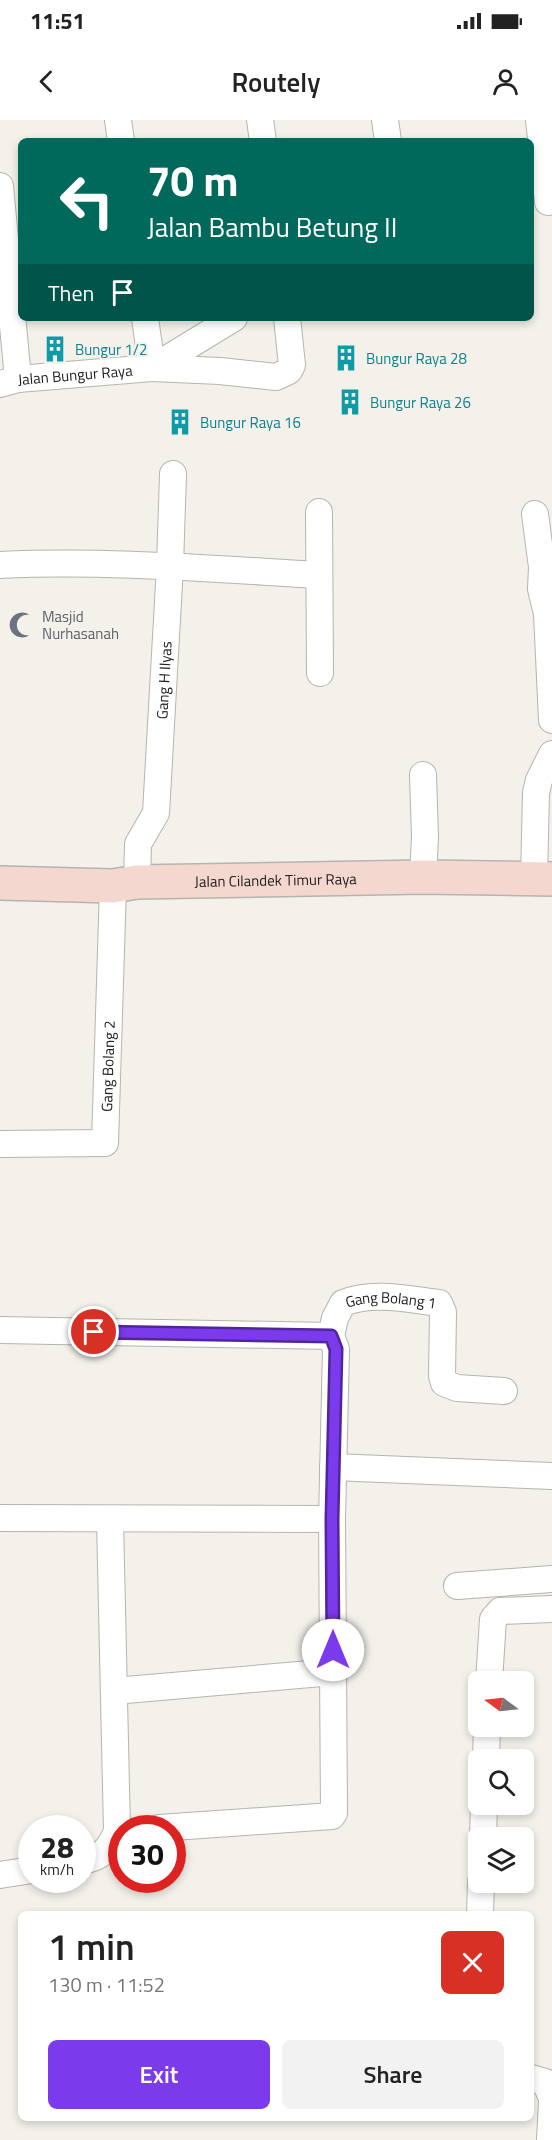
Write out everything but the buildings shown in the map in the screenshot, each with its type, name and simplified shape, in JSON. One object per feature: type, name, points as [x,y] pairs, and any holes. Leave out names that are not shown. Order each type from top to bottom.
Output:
[{"type":"street","points":[[118,120],[121,138]]},
{"type":"street","points":[[260,120],[263,138]]},
{"type":"street","points":[[385,120],[388,138]]},
{"type":"street","points":[[539,120],[544,203]]},
{"type":"street","points":[[0,186],[9,382]]},
{"type":"street","points":[[145,321],[152,368]]},
{"type":"street","name":"Jalan Bungur Raya","points":[[152,368],[229,321]]},
{"type":"street","name":"Jalan Bungur Raya","points":[[9,382],[152,368],[220,371],[276,377],[289,371],[292,365],[287,321]]},
{"type":"street","name":"Gang H Ilyas","points":[[125,884],[138,844],[156,813],[173,474]]},
{"type":"street","points":[[319,512],[320,673]]},
{"type":"street","points":[[535,514],[542,567],[541,589],[547,614],[552,720]]},
{"type":"street","points":[[0,565],[50,562],[319,575]]},
{"type":"street","points":[[543,879],[537,793],[539,780],[552,754]]},
{"type":"street","points":[[423,775],[425,837],[423,877]]},
{"type":"street","name":"Jalan Cilandek Timur Raya","points":[[0,883],[125,884],[423,877],[543,879]]},
{"type":"street","name":"Gang Bolang 2","points":[[0,1144],[105,1143],[114,921],[125,884]]},
{"type":"street","name":"Gang Bolang 1","points":[[331,1336],[335,1318],[343,1303],[357,1298],[372,1295],[439,1303],[443,1312],[442,1376],[444,1383],[457,1388],[504,1391]]},
{"type":"street","points":[[0,1330],[331,1336],[336,1349],[332,1519],[336,1808],[332,1816],[186,1826]]},
{"type":"street","points":[[333,1467],[552,1476]]},
{"type":"street","points":[[0,1518],[332,1519]]},
{"type":"street","points":[[110,1520],[118,1815]]},
{"type":"street","points":[[457,1586],[552,1579]]},
{"type":"street","points":[[490,1671],[493,1619],[500,1611],[552,1609]]},
{"type":"street","points":[[114,1691],[333,1672]]},
{"type":"street","points":[[96,1857],[108,1847]]},
{"type":"street","points":[[0,1875],[18,1872]]},
{"type":"street","points":[[480,1911],[481,1893]]},
{"type":"street","points":[[534,2079],[545,2082],[552,2098]]},
{"type":"street","points":[[550,2140],[552,2102]]},
{"type":"place","name":"Bungur 1/2","points":[[55,349]]},
{"type":"place","name":"Bungur Raya 28","points":[[346,358]]},
{"type":"place","name":"Bungur Raya 26","points":[[350,402]]},
{"type":"place","name":"Bungur Raya 16","points":[[180,422]]},
{"type":"place","name":"Masjid Nurhasanah","points":[[22,625]]},
{"type":"route","points":[[94,1332],[331,1336],[336,1349],[332,1519],[333,1650]]}]
